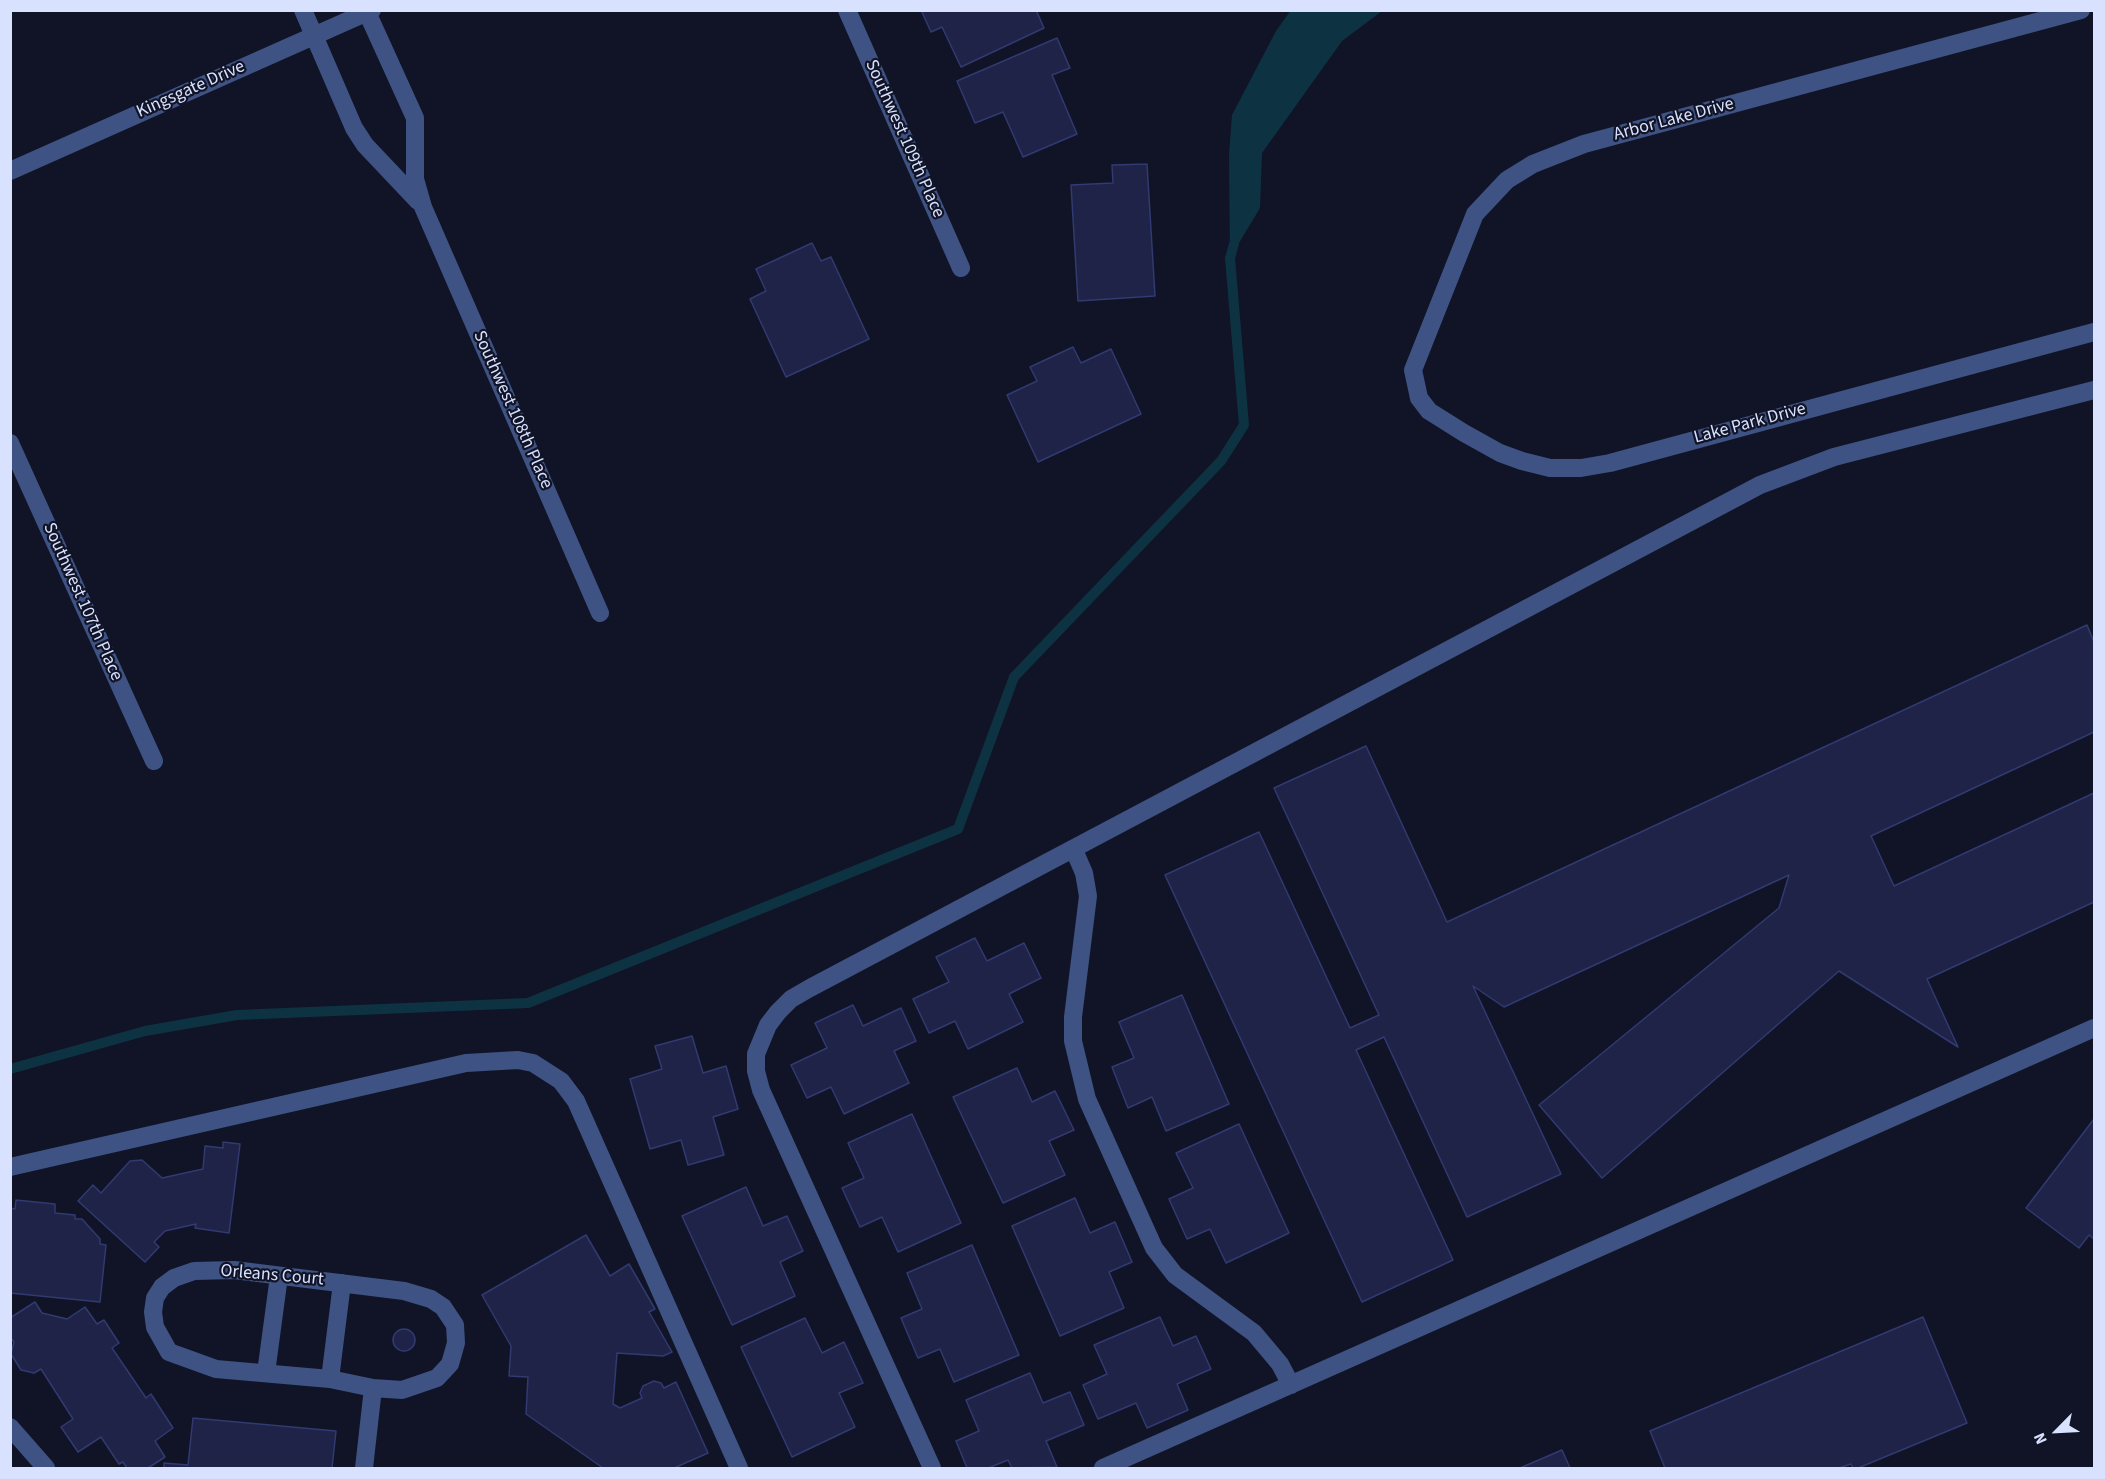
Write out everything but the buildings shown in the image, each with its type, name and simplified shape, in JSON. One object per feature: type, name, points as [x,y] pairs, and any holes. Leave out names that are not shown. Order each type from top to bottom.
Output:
[{"type":"street","name":"Southwest 108th Place","points":[[303,10],[364,145],[423,207]]},
{"type":"street","name":"Southwest 109th Place","points":[[847,10],[961,267]]},
{"type":"street","name":"Arbor Lake Drive","points":[[1419,398],[1413,370],[1417,354],[1433,323],[1475,214],[1487,198],[1507,180],[1533,164],[1584,144],[2081,10]]},
{"type":"street","name":"Southwest 108th Place","points":[[369,11],[415,118],[415,179],[423,207],[600,613]]},
{"type":"street","name":"Kingsgate Drive","points":[[10,171],[369,11]]},
{"type":"street","name":"Lake Park Drive","points":[[1419,398],[1429,411],[1500,453],[1550,468],[1581,468],[1610,463],[2094,332]]},
{"type":"street","points":[[932,1468],[761,1090],[756,1071],[756,1054],[768,1025],[791,999],[1760,485],[1834,457],[2094,390]]},
{"type":"street","name":"Southwest 107th Place","points":[[10,443],[154,761]]},
{"type":"street","points":[[1074,850],[1084,873],[1088,896],[1073,1025],[1077,1063],[1087,1099],[1154,1248],[1175,1275],[1254,1333],[1280,1364],[1290,1385]]},
{"type":"street","points":[[1103,1468],[2094,1028]]},
{"type":"street","points":[[10,1167],[466,1063],[518,1060],[533,1063],[561,1080],[576,1101],[739,1468]]},
{"type":"street","name":"Orleans Court","points":[[234,1270],[342,1283],[404,1291],[431,1299],[442,1307],[455,1326],[456,1343],[450,1364],[437,1378],[402,1390],[373,1388],[330,1379],[216,1369],[169,1352],[155,1327],[155,1298],[162,1287],[174,1278],[194,1271],[234,1270]]},
{"type":"street","points":[[266,1373],[279,1276]]},
{"type":"street","points":[[330,1379],[342,1283]]},
{"type":"street","points":[[364,1468],[373,1388]]},
{"type":"street","points":[[10,1427],[46,1468]]},
{"type":"water","points":[[1291,10],[1382,11],[1342,41],[1262,153],[1260,208],[1230,258],[1229,155],[1232,115],[1276,31]]},
{"type":"waterway","points":[[10,1069],[145,1031],[237,1015],[528,1003],[958,829],[1014,677],[1221,461],[1244,425],[1230,258],[1234,244]]}]
